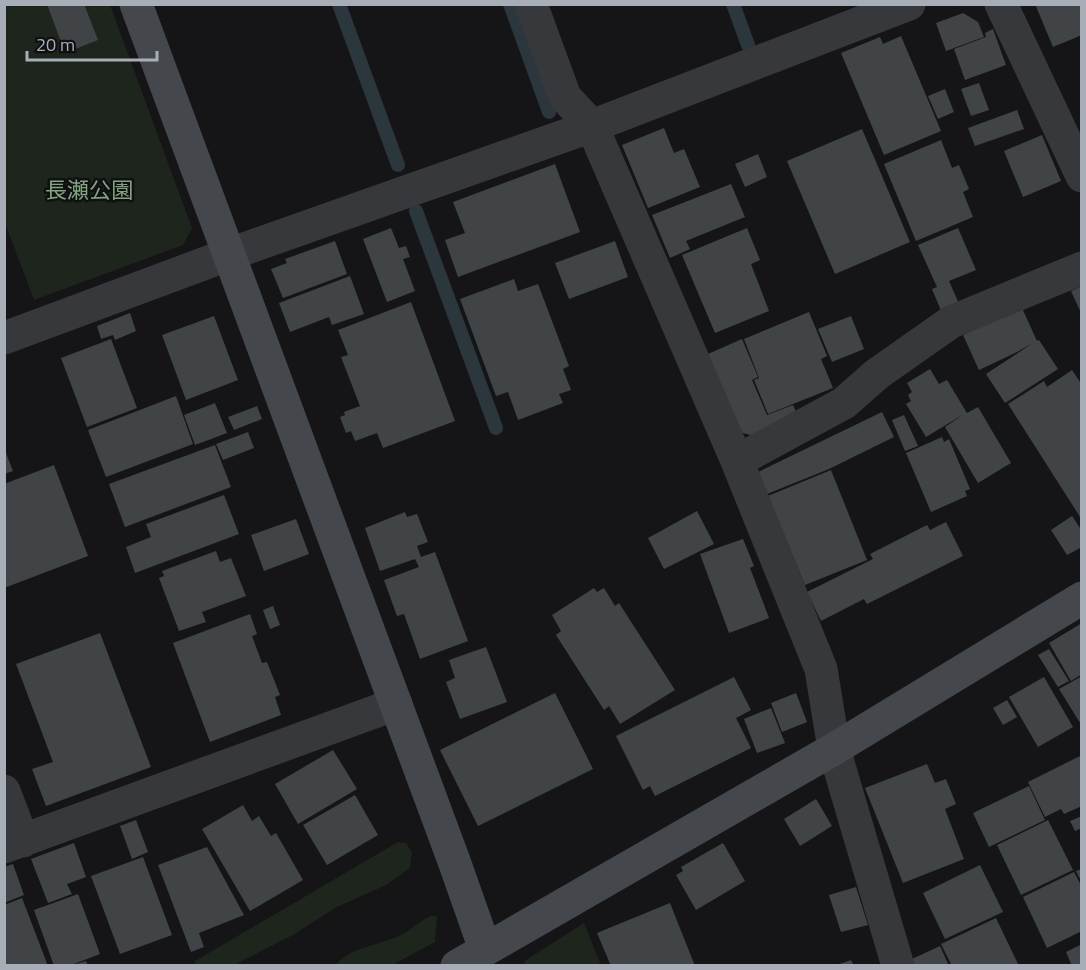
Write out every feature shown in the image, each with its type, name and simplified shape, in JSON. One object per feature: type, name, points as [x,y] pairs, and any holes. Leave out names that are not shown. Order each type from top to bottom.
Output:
[{"type":"street","points":[[136,4],[489,957]]},
{"type":"street","points":[[531,4],[565,97],[592,126],[737,461],[821,669],[834,749],[898,966]]},
{"type":"street","points":[[4,338],[592,126],[909,4]]},
{"type":"street","points":[[1001,4],[1079,166]]},
{"type":"street","points":[[737,461],[844,403],[877,374],[951,322],[1082,268]]},
{"type":"street","points":[[457,966],[489,957],[1082,598]]},
{"type":"street","points":[[4,791],[14,844],[396,704]]},
{"type":"green space","name":"長瀬公園","points":[[5,5],[110,5],[192,228],[183,245],[34,300],[5,223]]},
{"type":"green space","points":[[398,842],[406,843],[412,852],[410,868],[386,885],[335,908],[293,935],[234,965],[194,965],[195,961]]},
{"type":"green space","points":[[431,916],[437,916],[435,942],[392,965],[336,965],[349,954],[399,936]]},
{"type":"green space","points":[[584,923],[601,965],[523,965],[526,960]]},
{"type":"building","points":[[47,4],[84,4],[98,40],[65,53]]},
{"type":"building","points":[[1035,4],[1082,4],[1082,35],[1053,47]]},
{"type":"building","points":[[963,13],[978,22],[984,37],[946,51],[936,23]]},
{"type":"building","points":[[993,29],[1006,65],[965,80],[954,49],[986,37],[985,33]]},
{"type":"building","points":[[901,36],[941,131],[884,155],[841,53],[880,37],[883,44]]},
{"type":"building","points":[[979,83],[989,110],[971,116],[961,89]]},
{"type":"building","points":[[945,89],[954,112],[938,119],[928,96]]},
{"type":"building","points":[[1017,110],[1024,129],[975,146],[968,128]]},
{"type":"building","points":[[664,128],[674,153],[684,149],[700,187],[648,208],[622,145]]},
{"type":"building","points":[[862,129],[910,242],[835,274],[787,161]]},
{"type":"building","points":[[1042,135],[1061,181],[1023,197],[1004,151]]},
{"type":"building","points":[[941,140],[952,168],[959,165],[969,189],[963,192],[973,217],[916,241],[884,164]]},
{"type":"building","points":[[758,154],[767,177],[745,187],[735,164]]},
{"type":"building","points":[[555,164],[580,232],[458,277],[445,240],[465,233],[453,202]]},
{"type":"building","points":[[731,184],[745,217],[686,241],[690,249],[670,258],[652,215]]},
{"type":"building","points":[[391,228],[399,248],[406,246],[410,257],[403,259],[415,291],[387,302],[363,239]]},
{"type":"building","points":[[747,228],[760,260],[751,264],[769,311],[715,333],[682,255]]},
{"type":"building","points":[[958,228],[976,270],[949,281],[960,306],[942,313],[932,289],[937,287],[918,245]]},
{"type":"building","points":[[335,241],[347,274],[283,298],[271,269],[287,263],[285,259]]},
{"type":"building","points":[[615,241],[628,277],[569,299],[555,263]]},
{"type":"building","points":[[350,276],[364,314],[332,325],[329,317],[290,332],[279,303]]},
{"type":"building","points":[[514,279],[518,291],[538,284],[569,366],[563,369],[571,390],[559,394],[563,403],[518,420],[508,392],[496,396],[460,299]]},
{"type":"building","points":[[1082,286],[1082,315],[1071,291]]},
{"type":"building","points":[[411,302],[455,421],[383,448],[377,433],[355,441],[351,431],[346,433],[340,417],[345,415],[344,412],[360,406],[341,357],[348,355],[338,330]]},
{"type":"building","points":[[1022,308],[1037,341],[1039,340],[1058,369],[1005,403],[986,374],[1033,343],[979,370],[963,335]]},
{"type":"building","points":[[809,312],[827,356],[821,359],[833,388],[768,414],[754,380],[759,378],[744,339]]},
{"type":"building","points":[[130,313],[136,331],[115,340],[113,335],[101,339],[97,326]]},
{"type":"building","points":[[214,316],[238,380],[186,400],[162,335]]},
{"type":"building","points":[[851,316],[864,349],[832,362],[818,329]]},
{"type":"building","points":[[111,339],[137,408],[87,427],[61,358]]},
{"type":"building","points":[[742,339],[758,377],[752,380],[767,415],[793,405],[797,414],[758,437],[739,432],[708,354]]},
{"type":"building","points":[[930,369],[939,384],[947,380],[967,413],[978,407],[1011,463],[978,483],[945,427],[964,414],[926,437],[906,404],[911,401],[908,395],[912,392],[907,383]]},
{"type":"building","points":[[1072,370],[1082,385],[1082,520],[1008,404],[1044,381],[1047,387]]},
{"type":"building","points":[[176,396],[193,444],[106,477],[88,430]]},
{"type":"building","points":[[215,403],[227,433],[195,445],[184,415]]},
{"type":"building","points":[[257,406],[262,419],[234,430],[228,417]]},
{"type":"building","points":[[882,412],[894,437],[829,469],[767,494],[756,473]]},
{"type":"building","points":[[904,415],[918,446],[905,451],[892,420]]},
{"type":"building","points":[[248,432],[254,448],[223,460],[216,444]]},
{"type":"building","points":[[942,437],[944,442],[949,439],[970,489],[965,491],[967,496],[931,512],[906,453]]},
{"type":"building","points":[[215,445],[231,487],[125,527],[109,484]]},
{"type":"building","points":[[4,448],[13,471],[4,474]]},
{"type":"building","points":[[54,465],[88,556],[4,588],[4,484]]},
{"type":"building","points":[[831,470],[867,560],[805,585],[768,496]]},
{"type":"building","points":[[224,495],[239,534],[135,573],[126,547],[151,537],[146,524]]},
{"type":"building","points":[[697,511],[714,544],[664,569],[648,538]]},
{"type":"building","points":[[405,512],[407,517],[417,514],[428,542],[417,546],[421,557],[435,552],[468,641],[420,659],[404,614],[397,616],[384,580],[419,567],[415,559],[380,571],[365,528]]},
{"type":"building","points":[[1072,516],[1082,531],[1082,547],[1067,555],[1051,530]]},
{"type":"building","points":[[296,519],[309,554],[264,571],[251,535]]},
{"type":"building","points":[[946,522],[963,556],[867,604],[864,599],[821,621],[807,592],[873,559],[870,554],[927,525],[930,530]]},
{"type":"building","points":[[743,539],[754,566],[750,568],[769,618],[729,633],[700,554]]},
{"type":"building","points":[[216,551],[220,562],[231,558],[246,596],[202,612],[206,622],[179,631],[159,578],[164,576],[162,571]]},
{"type":"building","points":[[594,588],[597,592],[604,588],[615,606],[619,603],[675,690],[620,724],[609,706],[604,710],[556,635],[561,631],[552,615]]},
{"type":"building","points":[[273,606],[280,625],[270,629],[263,610]]},
{"type":"building","points":[[250,614],[257,634],[252,636],[262,663],[267,662],[280,695],[275,697],[281,715],[210,742],[173,643]]},
{"type":"building","points":[[1082,623],[1082,674],[1071,681],[1049,643]]},
{"type":"building","points":[[100,633],[151,767],[46,806],[32,769],[53,762],[16,664]]},
{"type":"building","points":[[486,647],[507,702],[460,719],[446,682],[455,678],[449,660]]},
{"type":"building","points":[[1049,649],[1069,681],[1058,687],[1038,655]]},
{"type":"building","points":[[1082,676],[1082,726],[1059,689]]},
{"type":"building","points":[[734,677],[751,710],[736,718],[751,748],[655,796],[650,786],[643,790],[616,736]]},
{"type":"building","points":[[1044,677],[1073,727],[1038,747],[1009,697]]},
{"type":"building","points":[[555,693],[593,769],[478,826],[440,750]]},
{"type":"building","points":[[796,693],[807,722],[782,732],[771,703]]},
{"type":"building","points":[[1007,700],[1017,717],[1003,725],[993,708]]},
{"type":"building","points":[[771,708],[785,743],[757,753],[744,719]]},
{"type":"building","points":[[333,750],[357,789],[298,824],[275,784]]},
{"type":"building","points":[[1082,755],[1082,806],[1064,814],[1061,809],[1045,817],[1028,782]]},
{"type":"building","points":[[927,764],[935,783],[946,779],[956,804],[945,809],[964,859],[903,883],[865,788]]},
{"type":"building","points":[[1029,786],[1045,820],[989,847],[973,813]]},
{"type":"building","points":[[355,795],[378,835],[327,865],[303,825]]},
{"type":"building","points":[[816,799],[832,826],[800,846],[784,819]]},
{"type":"building","points":[[243,805],[252,821],[259,816],[271,836],[276,833],[303,880],[250,911],[202,829]]},
{"type":"building","points":[[1082,816],[1082,828],[1075,831],[1070,821]]},
{"type":"building","points":[[136,820],[148,852],[132,859],[120,826]]},
{"type":"building","points":[[1048,820],[1073,870],[1021,895],[997,845]]},
{"type":"building","points":[[74,843],[86,877],[67,884],[72,894],[48,903],[31,859]]},
{"type":"building","points":[[723,843],[745,881],[696,910],[676,875],[683,871],[681,867]]},
{"type":"building","points":[[207,847],[244,915],[199,933],[204,947],[191,952],[158,865]]},
{"type":"building","points":[[143,857],[172,935],[120,954],[91,876]]},
{"type":"building","points":[[13,864],[24,895],[4,903],[4,867]]},
{"type":"building","points":[[980,865],[1003,912],[945,939],[923,893]]},
{"type":"building","points":[[1082,869],[1082,883],[1076,871]]},
{"type":"building","points":[[1074,872],[1082,887],[1082,931],[1047,948],[1023,897]]},
{"type":"building","points":[[856,887],[868,925],[841,932],[829,895]]},
{"type":"building","points":[[78,894],[100,954],[69,966],[54,966],[34,910]]},
{"type":"building","points":[[22,898],[48,966],[4,966],[4,905]]},
{"type":"building","points":[[670,903],[695,966],[611,966],[597,933]]},
{"type":"building","points":[[996,918],[1019,966],[952,966],[941,944]]},
{"type":"building","points":[[1082,944],[1082,966],[1072,966],[1066,952]]},
{"type":"building","points":[[940,946],[949,966],[915,966],[912,959]]},
{"type":"building","points":[[851,960],[854,966],[837,966],[837,965]]},
{"type":"building","points":[[86,961],[88,966],[73,966],[73,965]]},
{"type":"waterway","points":[[339,4],[398,165]]},
{"type":"waterway","points":[[510,4],[549,112]]},
{"type":"waterway","points":[[733,4],[748,45]]},
{"type":"waterway","points":[[416,211],[496,428]]}]
